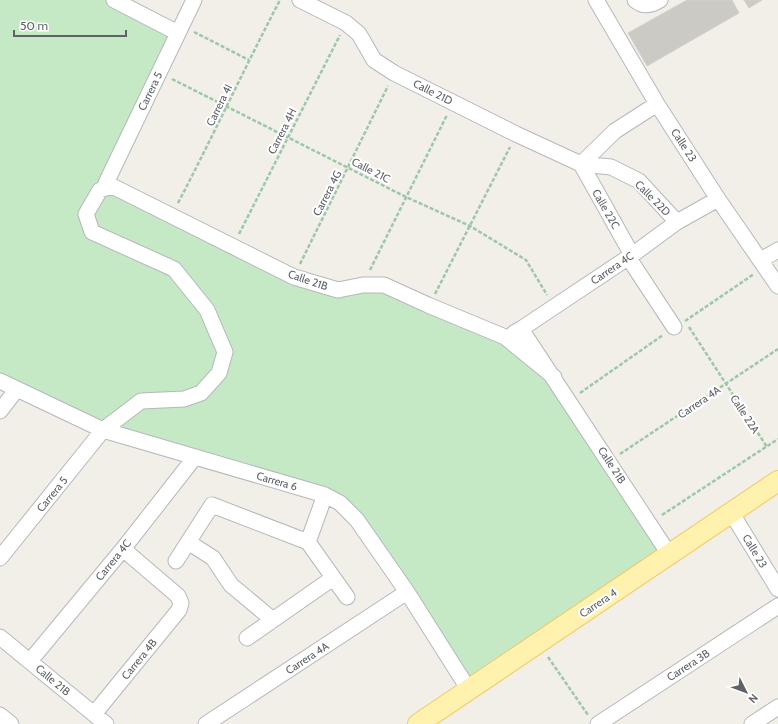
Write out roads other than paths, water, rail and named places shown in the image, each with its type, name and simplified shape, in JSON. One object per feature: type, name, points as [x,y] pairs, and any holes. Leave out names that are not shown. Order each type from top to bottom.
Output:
[{"type":"main road","name":"Carrera 4","points":[[418,724],[778,481]]},
{"type":"street","points":[[114,0],[180,29]]},
{"type":"street","name":"Carrera 5","points":[[0,558],[103,430],[141,401],[184,399],[201,393],[218,373],[225,352],[207,310],[174,270],[92,232],[86,214],[100,190],[109,184],[159,72],[194,0]]},
{"type":"street","name":"Calle 21D","points":[[300,0],[346,23],[359,34],[374,60],[394,73],[516,134],[581,164]]},
{"type":"street","name":"Calle 23","points":[[596,0],[657,104],[718,199],[778,286]]},
{"type":"street","points":[[635,0],[640,4],[653,5],[660,0]]},
{"type":"street","points":[[581,164],[615,131],[657,104]]},
{"type":"street","name":"Calle 22D","points":[[581,164],[611,167],[639,181],[677,222]]},
{"type":"street","name":"Calle 22C","points":[[581,164],[630,256]]},
{"type":"street","name":"Calle 21B","points":[[109,184],[294,277],[338,290],[364,284],[384,285],[428,306],[505,337],[554,377]]},
{"type":"street","name":"Carrera 4C","points":[[505,337],[522,328],[554,307],[630,256],[677,222],[718,199]]},
{"type":"street","points":[[761,260],[778,250]]},
{"type":"street","points":[[630,256],[680,324]]},
{"type":"street","name":"Calle 21B","points":[[522,328],[669,554]]},
{"type":"street","name":"Carrera 6","points":[[0,381],[103,430],[325,495],[340,503],[358,520],[407,592],[469,690]]},
{"type":"street","points":[[0,411],[17,389]]},
{"type":"street","name":"Carrera 4C","points":[[30,661],[123,549],[194,457]]},
{"type":"street","points":[[308,542],[325,495]]},
{"type":"street","points":[[176,561],[212,504],[308,542],[347,597]]},
{"type":"street","name":"Calle 23","points":[[731,512],[778,589]]},
{"type":"street","points":[[188,542],[213,558],[231,585],[273,620]]},
{"type":"street","name":"Carrera 4B","points":[[94,714],[179,610],[181,603],[178,596],[123,549]]},
{"type":"street","points":[[247,638],[333,578]]},
{"type":"street","name":"Carrera 4A","points":[[206,724],[407,592]]},
{"type":"street","name":"Carrera 3B","points":[[594,721],[778,606]]},
{"type":"street","name":"Calle 21B","points":[[0,637],[106,724]]},
{"type":"street","points":[[752,724],[778,707]]},
{"type":"street","points":[[0,715],[11,724]]}]
